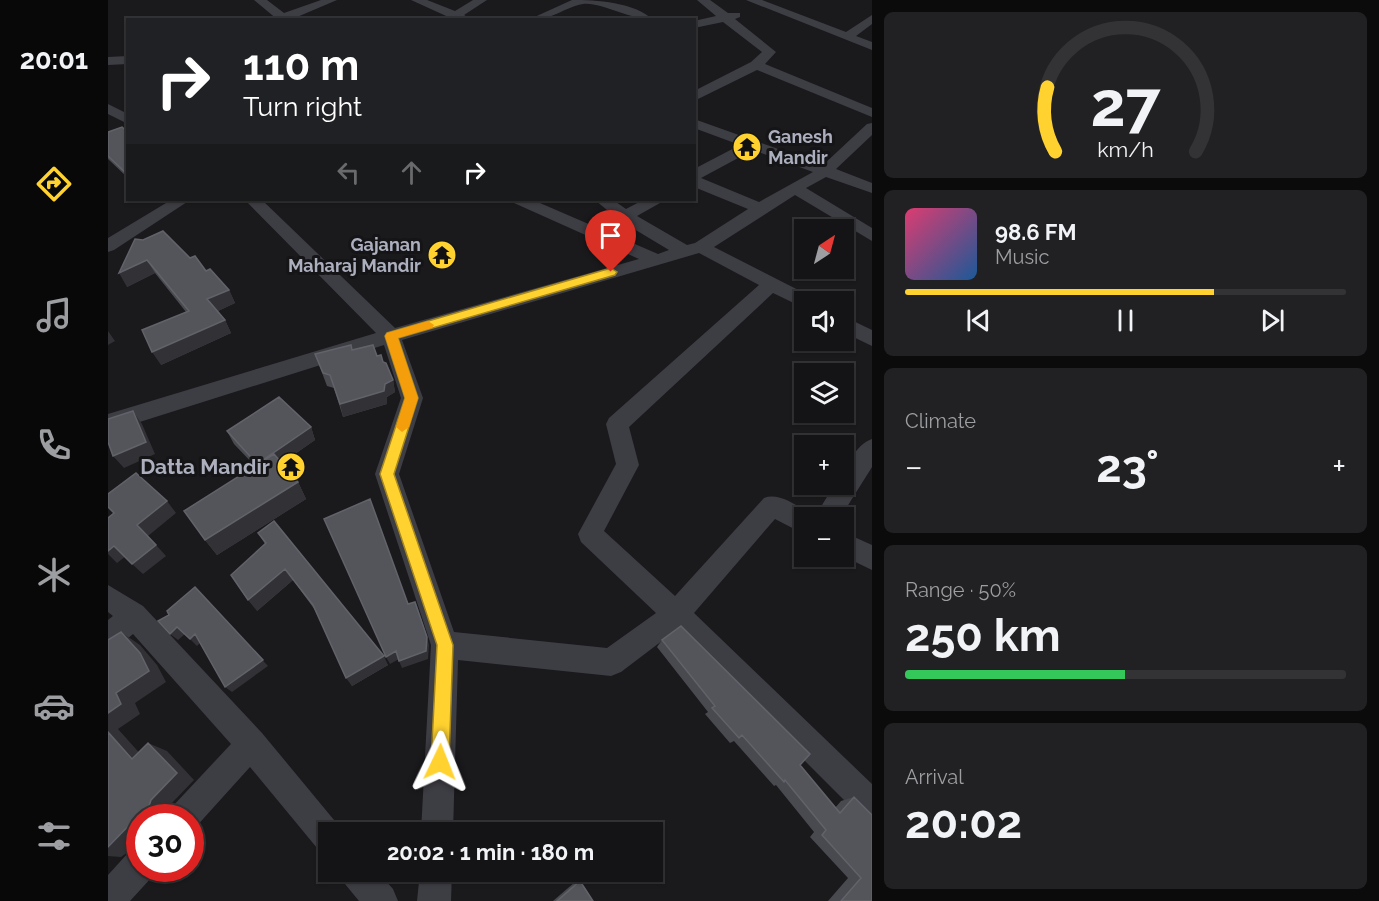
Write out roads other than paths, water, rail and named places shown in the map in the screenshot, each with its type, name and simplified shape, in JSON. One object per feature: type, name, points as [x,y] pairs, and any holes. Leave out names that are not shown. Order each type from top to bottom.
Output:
[{"type":"street","points":[[260,0],[282,18]]},
{"type":"street","points":[[286,18],[331,0]]},
{"type":"street","points":[[417,0],[462,17],[481,0]]},
{"type":"street","points":[[539,18],[582,0]]},
{"type":"street","points":[[587,0],[639,14],[644,18]]},
{"type":"street","points":[[696,96],[756,65],[770,52],[727,16],[703,0]]},
{"type":"street","points":[[752,0],[849,35],[872,46]]},
{"type":"street","points":[[696,24],[774,7],[785,0]]},
{"type":"street","points":[[849,35],[872,20]]},
{"type":"street","points":[[756,65],[872,113]]},
{"type":"street","points":[[109,110],[126,103]]},
{"type":"street","points":[[109,110],[126,119]]},
{"type":"street","points":[[696,124],[872,188]]},
{"type":"street","points":[[108,423],[391,336],[692,249],[760,207],[825,171],[866,141],[872,128]]},
{"type":"street","points":[[696,175],[751,145]]},
{"type":"street","points":[[696,182],[760,207]]},
{"type":"street","points":[[795,188],[872,236]]},
{"type":"street","points":[[108,246],[180,201]]},
{"type":"street","points":[[254,201],[391,336],[412,398],[387,474],[445,645],[437,822]]},
{"type":"street","points":[[521,201],[655,259]]},
{"type":"street","points":[[604,201],[625,216],[794,296]]},
{"type":"street","points":[[625,216],[652,201]]},
{"type":"street","points":[[772,284],[617,424],[628,465],[590,534],[676,614],[872,806]]},
{"type":"street","points":[[854,329],[872,339]]},
{"type":"street","points":[[833,507],[872,448]]},
{"type":"street","points":[[445,645],[611,662],[676,614],[772,505],[794,517]]},
{"type":"street","points":[[854,549],[872,558]]},
{"type":"street","points":[[108,597],[134,615],[251,744],[318,825]]},
{"type":"street","points":[[108,638],[134,615]]},
{"type":"street","points":[[196,804],[251,744]]},
{"type":"street","points":[[108,900],[126,880]]},
{"type":"street","points":[[365,882],[381,901]]},
{"type":"street","points":[[435,901],[436,882]]},
{"type":"place","name":"Ganesh Mandir","points":[[747,147]]},
{"type":"place","name":"Gajanan Maharaj Mandir","points":[[442,255]]},
{"type":"place","name":"Datta Mandir","points":[[291,467]]}]
